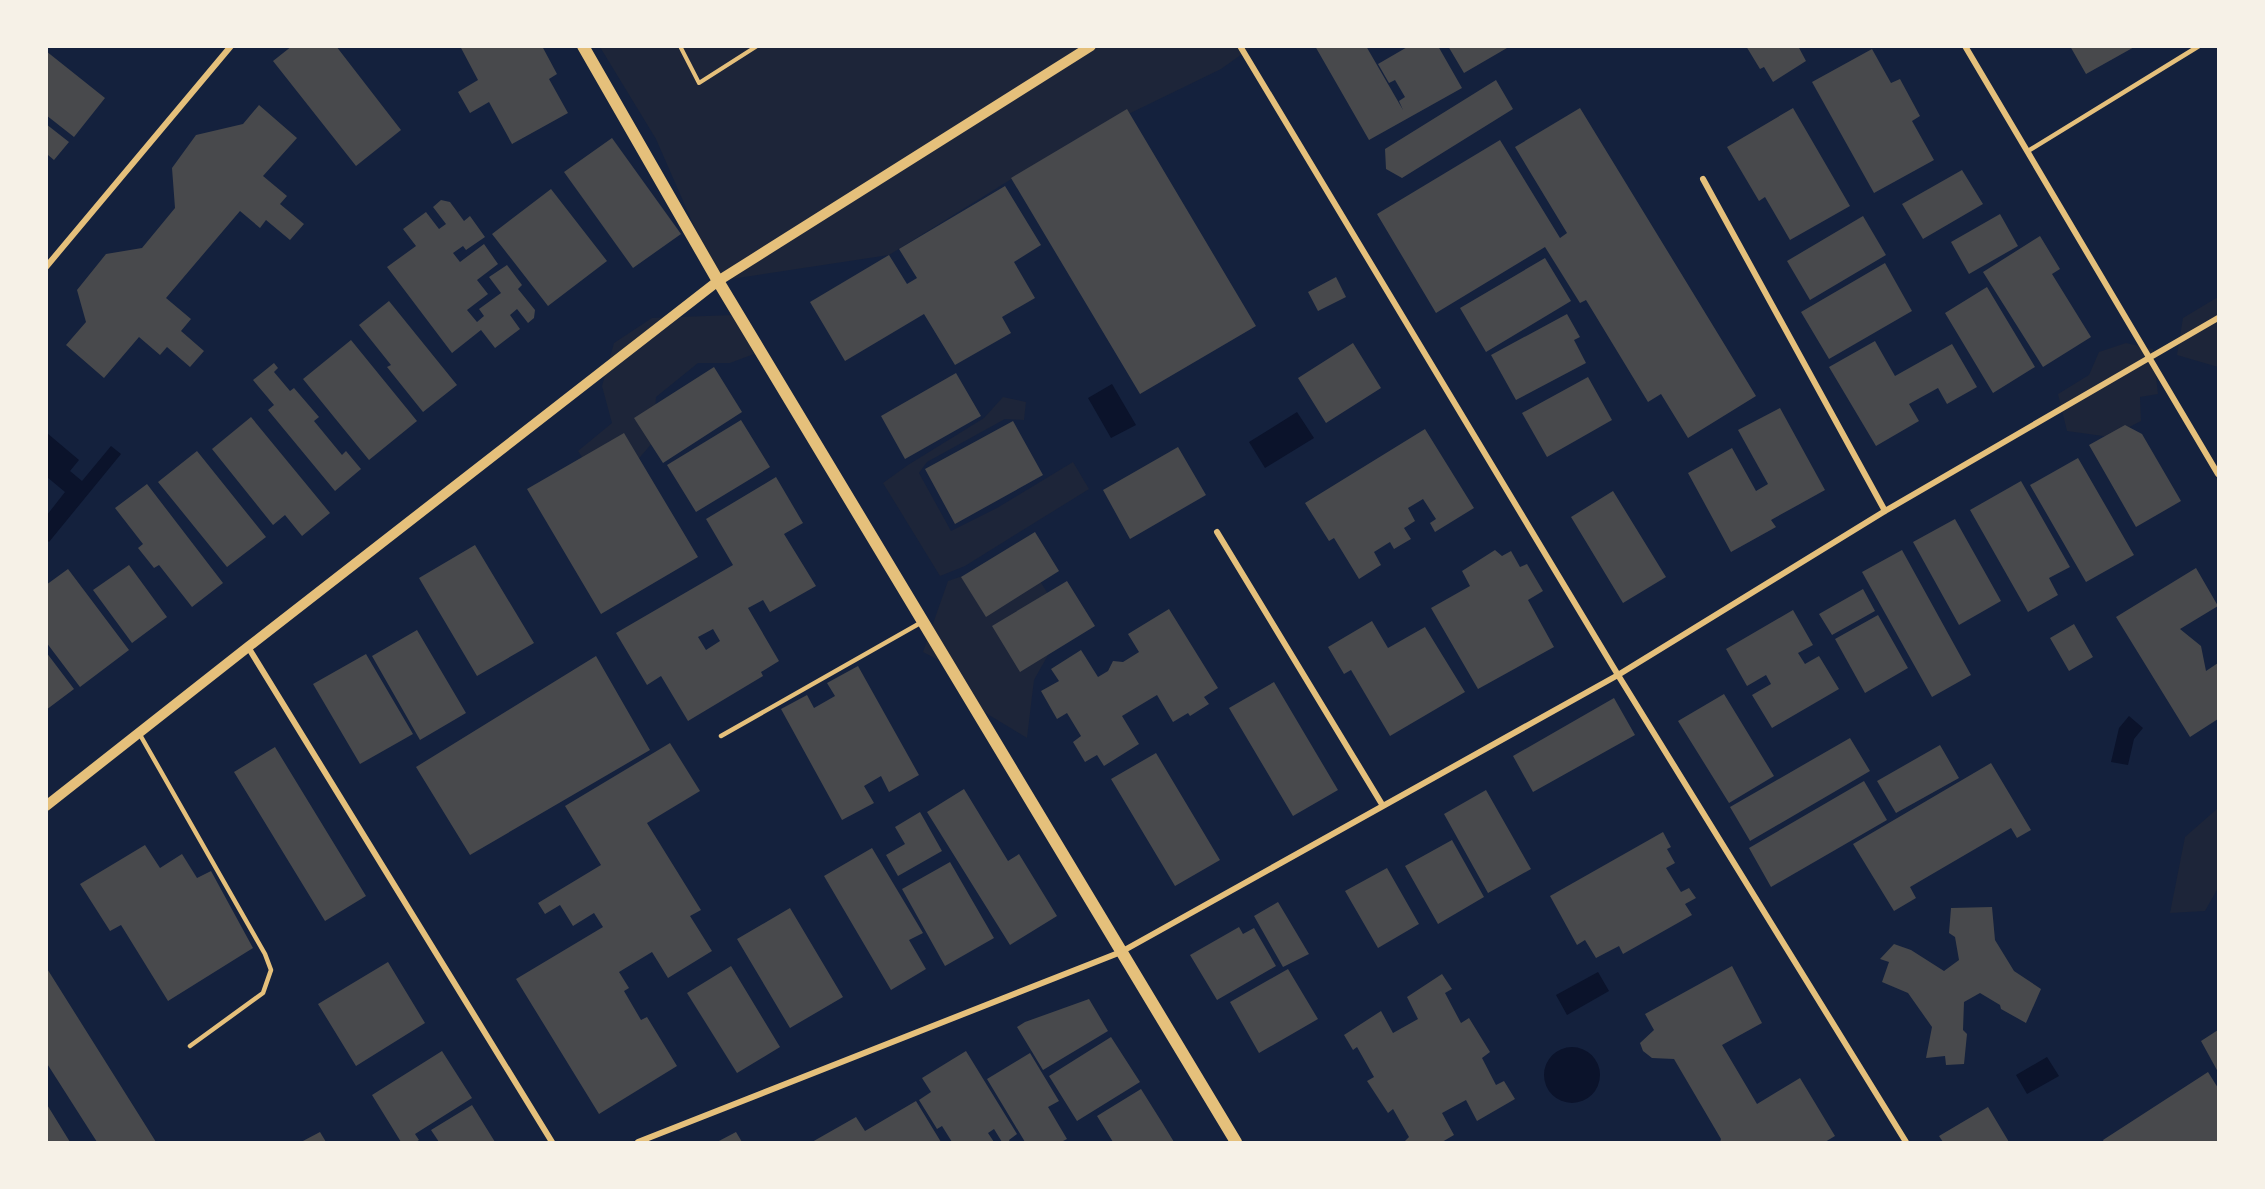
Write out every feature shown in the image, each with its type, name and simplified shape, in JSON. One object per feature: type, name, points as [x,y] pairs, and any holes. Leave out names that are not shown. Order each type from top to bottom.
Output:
[{"type":"main road","points":[[583,46],[718,281],[1236,1143]]},
{"type":"street","points":[[46,267],[231,46]]},
{"type":"street","points":[[46,806],[718,281],[1091,46]]},
{"type":"street","points":[[1240,46],[1618,675],[1906,1143]]},
{"type":"street","points":[[1965,46],[2218,470]]},
{"type":"street","points":[[1703,179],[1885,511]]},
{"type":"street","points":[[638,1143],[1121,952],[1618,675],[1885,511],[2218,318]]},
{"type":"street","points":[[1217,532],[1383,806]]},
{"type":"street","points":[[248,646],[552,1143]]},
{"type":"lane","points":[[2028,151],[2199,46]]},
{"type":"lane","points":[[721,736],[922,622]]},
{"type":"lane","points":[[139,733],[265,954],[271,970],[263,993],[189,1046]]},
{"type":"path","points":[[680,46],[699,83],[757,46]]},
{"type":"shaded area","points":[[600,47],[1252,47],[1221,69],[1073,141],[889,255],[718,281],[656,139]]},
{"type":"shaded area","points":[[2218,297],[2218,367],[2177,355],[2183,318]]},
{"type":"shaded area","points":[[733,315],[754,354],[730,363],[698,363],[656,397],[653,442],[623,477],[594,475],[578,451],[612,423],[602,386],[614,343],[652,318]]},
{"type":"shaded area","points":[[2126,343],[2153,349],[2158,394],[2140,397],[2141,421],[2110,437],[2067,431],[2058,394],[2089,375],[2099,352]]},
{"type":"shaded area","points":[[1112,384],[1136,425],[1111,438],[1088,398]]},
{"type":"shaded area","points":[[1003,397],[1026,402],[1024,420],[1005,419],[927,462],[919,473],[951,531],[997,508],[1073,462],[1089,489],[965,566],[940,576],[883,483],[984,418]]},
{"type":"shaded area","points":[[1297,412],[1314,438],[1265,468],[1249,442]]},
{"type":"shaded area","points":[[47,433],[79,460],[70,471],[82,481],[111,446],[121,454],[49,542],[47,540],[47,515],[65,492],[47,477]]},
{"type":"shaded area","points":[[1024,555],[1066,623],[1034,680],[1027,738],[984,712],[960,671],[923,652],[948,581]]},
{"type":"shaded area","points":[[2129,716],[2143,728],[2134,739],[2128,765],[2111,762],[2119,728]]},
{"type":"shaded area","points":[[2218,808],[2218,888],[2205,911],[2170,913],[2185,837]]},
{"type":"shaded area","points":[[1598,972],[1609,991],[1567,1015],[1556,995]]},
{"type":"shaded area","points":[[1572,1047],[1583,1049],[1592,1055],[1598,1064],[1600,1075],[1598,1086],[1592,1095],[1583,1101],[1572,1103],[1561,1101],[1552,1095],[1546,1086],[1544,1075],[1546,1064],[1552,1055],[1561,1049]]},
{"type":"shaded area","points":[[2047,1057],[2059,1076],[2027,1094],[2016,1075]]},
{"type":"building","points":[[292,46],[336,46],[401,130],[356,166],[273,61]]},
{"type":"building","points":[[460,46],[542,46],[557,74],[549,79],[568,113],[512,144],[489,102],[470,113],[458,92],[478,80]]},
{"type":"building","points":[[1315,46],[1366,46],[1403,110],[1399,101],[1405,97],[1395,80],[1389,83],[1378,64],[1409,46],[1438,46],[1462,88],[1369,140]]},
{"type":"building","points":[[1448,46],[1506,46],[1507,48],[1464,73]]},
{"type":"building","points":[[1746,46],[1798,46],[1806,61],[1773,82],[1764,67],[1760,69]]},
{"type":"building","points":[[2070,46],[2136,46],[2086,74]]},
{"type":"building","points":[[1872,49],[1891,83],[1900,79],[1920,116],[1912,121],[1934,160],[1874,193],[1812,82]]},
{"type":"building","points":[[46,51],[105,98],[74,137],[46,115]]},
{"type":"building","points":[[1496,80],[1513,109],[1402,178],[1386,169],[1385,149]]},
{"type":"building","points":[[259,105],[297,138],[263,176],[287,196],[280,204],[304,224],[290,240],[266,220],[260,228],[240,211],[166,298],[191,319],[181,331],[204,351],[190,367],[167,347],[160,355],[139,337],[104,378],[66,345],[86,322],[77,290],[106,254],[142,248],[175,208],[172,168],[196,135],[243,124]]},
{"type":"building","points":[[1580,108],[1756,396],[1688,438],[1661,394],[1648,402],[1586,300],[1580,303],[1545,247],[1436,313],[1377,214],[1500,140],[1560,238],[1567,233],[1515,147]]},
{"type":"building","points":[[1793,108],[1850,206],[1790,240],[1765,197],[1759,201],[1727,147]]},
{"type":"building","points":[[1127,109],[1256,326],[1140,394],[1011,178]]},
{"type":"building","points":[[46,124],[69,142],[54,160],[48,155],[46,157]]},
{"type":"building","points":[[612,138],[681,234],[633,268],[564,172]]},
{"type":"building","points":[[1962,170],[1983,204],[1923,239],[1902,204]]},
{"type":"building","points":[[1005,186],[1041,245],[1014,262],[1035,298],[1002,317],[1011,333],[955,365],[924,314],[845,361],[810,302],[889,255],[907,284],[917,278],[899,249]]},
{"type":"building","points":[[551,189],[607,261],[548,306],[492,234]]},
{"type":"building","points":[[441,200],[450,202],[464,221],[470,216],[485,237],[466,250],[463,246],[453,253],[460,262],[484,244],[498,264],[477,280],[488,294],[467,310],[477,322],[484,316],[479,309],[501,293],[489,277],[507,265],[522,285],[518,289],[535,310],[534,318],[528,323],[517,309],[510,315],[520,329],[495,348],[481,330],[452,353],[387,267],[416,246],[403,229],[426,212],[439,229],[446,224],[433,207]]},
{"type":"building","points":[[2000,214],[2018,246],[1969,274],[1951,242]]},
{"type":"building","points":[[1863,216],[1886,255],[1810,300],[1787,261]]},
{"type":"building","points":[[2040,236],[2060,269],[2052,274],[2091,337],[2043,367],[1983,272]]},
{"type":"building","points":[[1545,258],[1571,301],[1486,352],[1460,308]]},
{"type":"building","points":[[1885,263],[1912,311],[1829,359],[1801,312]]},
{"type":"building","points":[[1336,277],[1346,297],[1318,311],[1308,292]]},
{"type":"building","points":[[1987,287],[2035,367],[1993,393],[1945,313]]},
{"type":"building","points":[[389,301],[457,385],[423,412],[387,367],[391,365],[359,325]]},
{"type":"building","points":[[1567,314],[1580,337],[1574,340],[1586,363],[1516,400],[1491,355]]},
{"type":"building","points":[[351,340],[417,421],[369,460],[303,379]]},
{"type":"building","points":[[1875,341],[1895,376],[1952,344],[1977,387],[1947,404],[1938,388],[1909,404],[1919,421],[1876,446],[1829,367]]},
{"type":"building","points":[[1353,343],[1381,388],[1326,423],[1298,378]]},
{"type":"building","points":[[274,363],[278,368],[274,372],[290,391],[294,388],[319,417],[314,421],[342,455],[346,451],[361,469],[335,491],[268,410],[274,405],[253,380]]},
{"type":"building","points":[[714,367],[742,412],[663,463],[634,418]]},
{"type":"building","points":[[956,373],[981,416],[905,459],[881,416]]},
{"type":"building","points":[[1588,377],[1612,420],[1547,457],[1522,413]]},
{"type":"building","points":[[1780,408],[1825,490],[1771,520],[1776,527],[1731,552],[1688,473],[1732,448],[1756,491],[1768,484],[1738,430]]},
{"type":"building","points":[[251,417],[330,513],[302,536],[285,515],[273,525],[212,449]]},
{"type":"building","points":[[741,420],[770,467],[696,512],[667,465]]},
{"type":"building","points":[[1013,421],[1043,475],[955,524],[925,469]]},
{"type":"building","points":[[2125,425],[2142,434],[2181,501],[2136,527],[2089,445]]},
{"type":"building","points":[[1425,429],[1474,508],[1435,532],[1430,523],[1436,519],[1423,499],[1408,508],[1415,521],[1404,528],[1411,539],[1394,549],[1390,542],[1374,552],[1381,565],[1359,579],[1334,538],[1329,541],[1305,503]]},
{"type":"building","points":[[624,433],[698,557],[601,614],[527,489]]},
{"type":"building","points":[[1178,447],[1206,495],[1130,539],[1103,490]]},
{"type":"building","points":[[197,451],[266,537],[227,567],[158,482]]},
{"type":"building","points":[[2078,458],[2134,555],[2086,582],[2030,485]]},
{"type":"building","points":[[776,477],[803,523],[784,534],[816,586],[770,612],[763,600],[748,608],[779,661],[761,672],[763,676],[688,721],[661,676],[647,685],[616,633],[733,565],[706,519]],"holes":[[[713,629],[720,641],[706,650],[698,637]]]},
{"type":"building","points":[[2021,481],[2070,567],[2049,578],[2058,595],[2028,612],[1970,510]]},
{"type":"building","points":[[147,484],[223,583],[192,607],[159,565],[154,568],[138,548],[143,544],[115,508]]},
{"type":"building","points":[[1613,491],[1666,577],[1623,603],[1571,517]]},
{"type":"building","points":[[1955,519],[2001,601],[1959,625],[1913,542]]},
{"type":"building","points":[[1035,532],[1059,571],[986,617],[961,577]]},
{"type":"building","points":[[475,545],[534,643],[477,676],[419,578]]},
{"type":"building","points":[[1495,550],[1502,556],[1511,551],[1520,567],[1527,564],[1543,591],[1528,600],[1554,647],[1478,689],[1431,608],[1470,586],[1462,571]]},
{"type":"building","points":[[1902,550],[1971,675],[1932,697],[1862,572]]},
{"type":"building","points":[[129,565],[167,617],[132,643],[93,590]]},
{"type":"building","points":[[2196,568],[2218,606],[2180,629],[2201,646],[2206,671],[2218,663],[2218,719],[2190,737],[2116,617]]},
{"type":"building","points":[[68,569],[129,650],[80,687],[46,642],[46,585]]},
{"type":"building","points":[[1067,581],[1095,626],[1020,672],[992,626]]},
{"type":"building","points":[[1863,589],[1875,611],[1832,635],[1819,614]]},
{"type":"building","points":[[1169,609],[1218,688],[1204,697],[1209,704],[1190,716],[1188,713],[1173,722],[1157,695],[1122,716],[1139,744],[1104,766],[1097,755],[1085,762],[1073,742],[1081,736],[1067,713],[1057,719],[1041,691],[1059,681],[1051,669],[1081,650],[1098,677],[1108,671],[1113,661],[1123,662],[1139,652],[1128,634]]},
{"type":"building","points":[[1793,610],[1813,645],[1798,653],[1805,664],[1819,656],[1839,689],[1772,728],[1752,695],[1771,684],[1766,675],[1747,686],[1726,649]]},
{"type":"building","points":[[1878,615],[1908,668],[1865,693],[1835,639]]},
{"type":"building","points":[[1372,621],[1388,648],[1425,627],[1465,692],[1390,736],[1351,670],[1344,674],[1328,647]]},
{"type":"building","points":[[2074,624],[2093,657],[2069,671],[2050,638]]},
{"type":"building","points":[[417,630],[466,713],[420,740],[372,656]]},
{"type":"building","points":[[46,652],[74,689],[46,710]]},
{"type":"building","points":[[366,654],[413,734],[360,764],[313,684]]},
{"type":"building","points":[[596,656],[650,750],[470,855],[416,767]]},
{"type":"building","points":[[858,666],[919,775],[889,792],[881,776],[864,786],[874,803],[842,820],[781,709],[807,695],[814,708],[835,696],[827,683]]},
{"type":"building","points":[[1274,682],[1338,790],[1293,816],[1229,708]]},
{"type":"building","points":[[1724,694],[1774,776],[1729,803],[1678,721]]},
{"type":"building","points":[[1614,698],[1635,735],[1533,792],[1513,756]]},
{"type":"building","points":[[1850,738],[1870,771],[1750,841],[1730,807]]},
{"type":"building","points":[[670,743],[700,791],[647,823],[701,910],[690,916],[712,951],[668,978],[652,952],[619,972],[629,988],[624,991],[641,1020],[647,1017],[677,1066],[599,1114],[516,979],[603,927],[594,913],[573,926],[560,905],[545,914],[538,903],[601,865],[565,806]]},
{"type":"building","points":[[1940,745],[1959,778],[1896,813],[1877,781]]},
{"type":"building","points":[[275,747],[366,896],[325,921],[234,772]]},
{"type":"building","points":[[1156,753],[1220,860],[1175,886],[1111,779]]},
{"type":"building","points":[[1991,763],[2031,830],[2017,838],[2011,828],[1910,887],[1916,898],[1894,911],[1853,844]]},
{"type":"building","points":[[1864,781],[1887,820],[1771,887],[1749,848]]},
{"type":"building","points":[[964,789],[1008,861],[1019,854],[1057,916],[1010,945],[927,812]]},
{"type":"building","points":[[1486,790],[1531,869],[1488,893],[1444,814]]},
{"type":"building","points":[[920,812],[942,851],[898,876],[886,855],[905,844],[895,827]]},
{"type":"building","points":[[1663,832],[1671,847],[1667,849],[1675,863],[1666,868],[1681,892],[1689,888],[1696,898],[1685,904],[1692,915],[1623,954],[1619,946],[1596,958],[1585,940],[1577,945],[1550,896]]},
{"type":"building","points":[[1452,840],[1484,897],[1438,924],[1405,866]]},
{"type":"building","points":[[145,845],[160,868],[182,854],[197,878],[211,871],[253,948],[168,1001],[121,925],[110,931],[80,884]]},
{"type":"building","points":[[872,848],[923,933],[909,940],[926,969],[891,990],[824,876]]},
{"type":"building","points":[[950,862],[994,938],[945,966],[902,889]]},
{"type":"building","points":[[1387,868],[1419,924],[1378,948],[1345,891]]},
{"type":"building","points":[[1278,902],[1309,954],[1283,967],[1254,916]]},
{"type":"building","points":[[1992,907],[1995,940],[2014,971],[2041,989],[2026,1023],[2001,1009],[2000,1005],[1980,993],[1964,1002],[1963,1030],[1967,1034],[1964,1064],[1946,1065],[1945,1056],[1926,1058],[1932,1027],[1908,993],[1882,982],[1889,962],[1880,959],[1894,944],[1911,950],[1944,971],[1959,960],[1955,937],[1949,933],[1951,908]]},
{"type":"building","points":[[790,908],[843,997],[790,1028],[737,939]]},
{"type":"building","points":[[1239,927],[1243,934],[1254,928],[1276,966],[1217,1000],[1190,955]]},
{"type":"building","points":[[388,962],[425,1023],[356,1066],[318,1004]]},
{"type":"building","points":[[731,966],[780,1047],[737,1073],[687,993]]},
{"type":"building","points":[[1732,966],[1762,1023],[1722,1045],[1757,1104],[1800,1078],[1835,1136],[1825,1142],[1720,1142],[1721,1139],[1674,1059],[1652,1058],[1643,1051],[1640,1043],[1654,1030],[1645,1014]]},
{"type":"building","points":[[46,967],[156,1142],[97,1142],[46,1062]]},
{"type":"building","points":[[1288,969],[1318,1019],[1259,1053],[1230,1002]]},
{"type":"building","points":[[1442,974],[1452,989],[1445,993],[1461,1023],[1469,1018],[1490,1052],[1482,1058],[1496,1085],[1504,1081],[1515,1099],[1477,1121],[1466,1100],[1442,1113],[1454,1135],[1442,1142],[1406,1142],[1409,1137],[1393,1109],[1388,1113],[1367,1081],[1374,1077],[1357,1047],[1353,1050],[1344,1035],[1381,1011],[1393,1033],[1418,1019],[1407,997]]},
{"type":"building","points":[[1089,999],[1108,1031],[1043,1070],[1017,1027]]},
{"type":"building","points":[[2218,1030],[2218,1072],[2201,1041]]},
{"type":"building","points":[[1111,1037],[1140,1082],[1077,1121],[1049,1076]]},
{"type":"building","points":[[442,1051],[472,1098],[415,1134],[419,1140],[416,1142],[401,1142],[372,1095]]},
{"type":"building","points":[[966,1051],[1017,1134],[1009,1140],[1010,1142],[1002,1142],[994,1129],[988,1133],[994,1142],[952,1142],[942,1126],[937,1129],[919,1100],[931,1092],[922,1078]]},
{"type":"building","points":[[1030,1053],[1059,1101],[1048,1107],[1067,1139],[1061,1142],[1025,1142],[987,1079]]},
{"type":"building","points":[[2208,1072],[2218,1088],[2218,1142],[2104,1142],[2103,1140]]},
{"type":"building","points":[[1141,1089],[1174,1142],[1113,1142],[1097,1116]]},
{"type":"building","points":[[916,1101],[941,1142],[812,1142],[856,1117],[865,1131]]},
{"type":"building","points":[[46,1103],[70,1142],[46,1142]]},
{"type":"building","points":[[472,1105],[495,1142],[439,1142],[431,1130]]},
{"type":"building","points":[[1988,1107],[2009,1142],[1943,1142],[1939,1136]]},
{"type":"building","points":[[320,1132],[326,1142],[301,1142]]},
{"type":"building","points":[[736,1132],[742,1142],[717,1142]]}]
